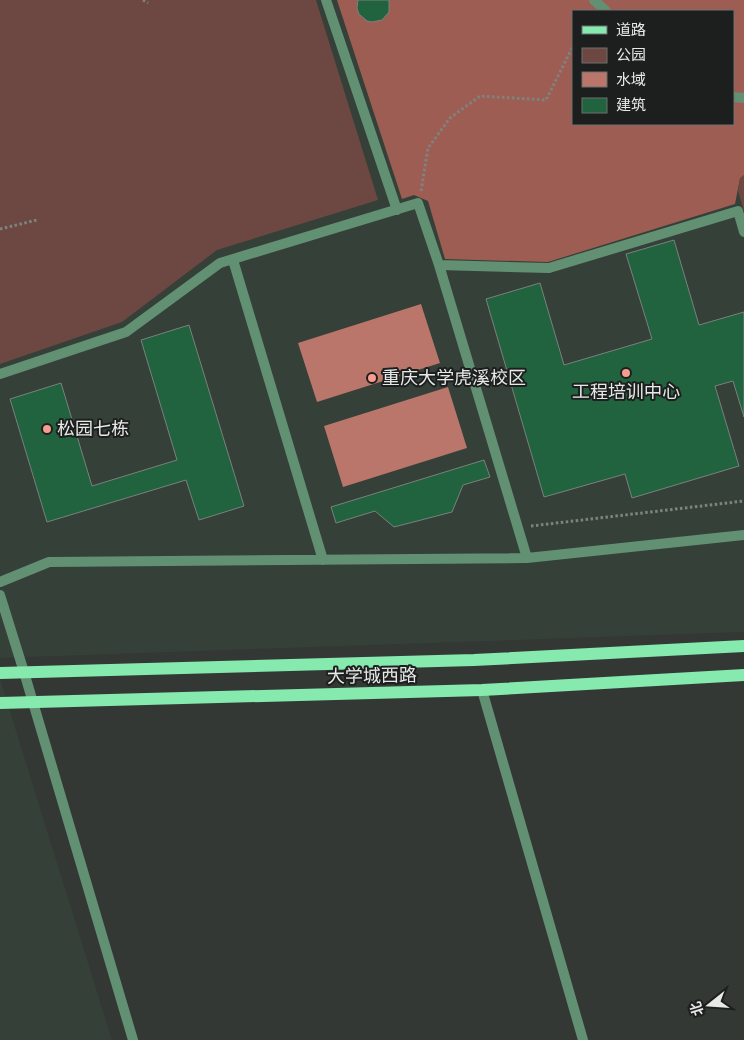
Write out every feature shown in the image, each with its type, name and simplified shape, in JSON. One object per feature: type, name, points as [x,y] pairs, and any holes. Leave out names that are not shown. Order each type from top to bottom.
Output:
[{"type":"main road","name":"大学城西路","points":[[0,673],[474,660],[744,646]]},
{"type":"main road","name":"大学城西路","points":[[0,703],[482,690],[744,675]]},
{"type":"street","points":[[326,0],[397,210]]},
{"type":"street","points":[[594,0],[605,10]]},
{"type":"street","points":[[0,374],[126,332],[220,264],[418,203],[439,265],[527,558]]},
{"type":"street","points":[[439,265],[549,268],[738,211],[744,232]]},
{"type":"street","points":[[233,260],[323,560]]},
{"type":"street","points":[[0,582],[49,562],[527,558],[744,535]]},
{"type":"street","points":[[0,595],[133,1040]]},
{"type":"street","points":[[482,690],[582,1040]]},
{"type":"path","points":[[143,0],[148,3]]},
{"type":"path","points":[[418,203],[428,148],[450,118],[480,96],[546,100],[572,48]]},
{"type":"path","points":[[0,229],[37,220]]},
{"type":"path","points":[[518,527],[744,501]]},
{"type":"shaded area","name":"重庆大学虎溪校区","points":[[0,0],[744,0],[744,632],[0,658]]},
{"type":"shaded area","points":[[337,0],[744,0],[744,175],[740,178],[735,204],[548,262],[445,259],[428,201],[414,195],[402,199]]},
{"type":"shaded area","points":[[0,679],[112,1040],[0,1040]]},
{"type":"green space","points":[[0,0],[316,0],[378,200],[217,250],[122,322],[0,364]]},
{"type":"green space","points":[[744,175],[744,211],[738,191],[740,177]]},
{"type":"water","points":[[421,304],[440,363],[317,402],[298,343]]},
{"type":"water","points":[[448,387],[467,448],[343,487],[324,426]]},
{"type":"building","points":[[358,0],[389,0],[389,12],[382,20],[367,21],[359,14],[357,8]]},
{"type":"building","name":"工程培训中心","points":[[674,240],[699,325],[744,312],[744,417],[733,381],[715,386],[739,466],[632,498],[625,474],[544,497],[486,299],[540,283],[564,365],[652,339],[626,254]]},
{"type":"building","name":"松园七栋","points":[[189,325],[244,506],[199,520],[186,480],[47,522],[10,399],[61,383],[92,486],[177,460],[141,340]]},
{"type":"building","points":[[484,460],[490,477],[463,485],[452,512],[394,527],[375,511],[336,523],[331,507]]},
{"type":"place","name":"工程培训中心","points":[[626,373]]},
{"type":"place","name":"重庆大学虎溪校区","points":[[372,378]]},
{"type":"place","name":"松园七栋","points":[[47,429]]}]
